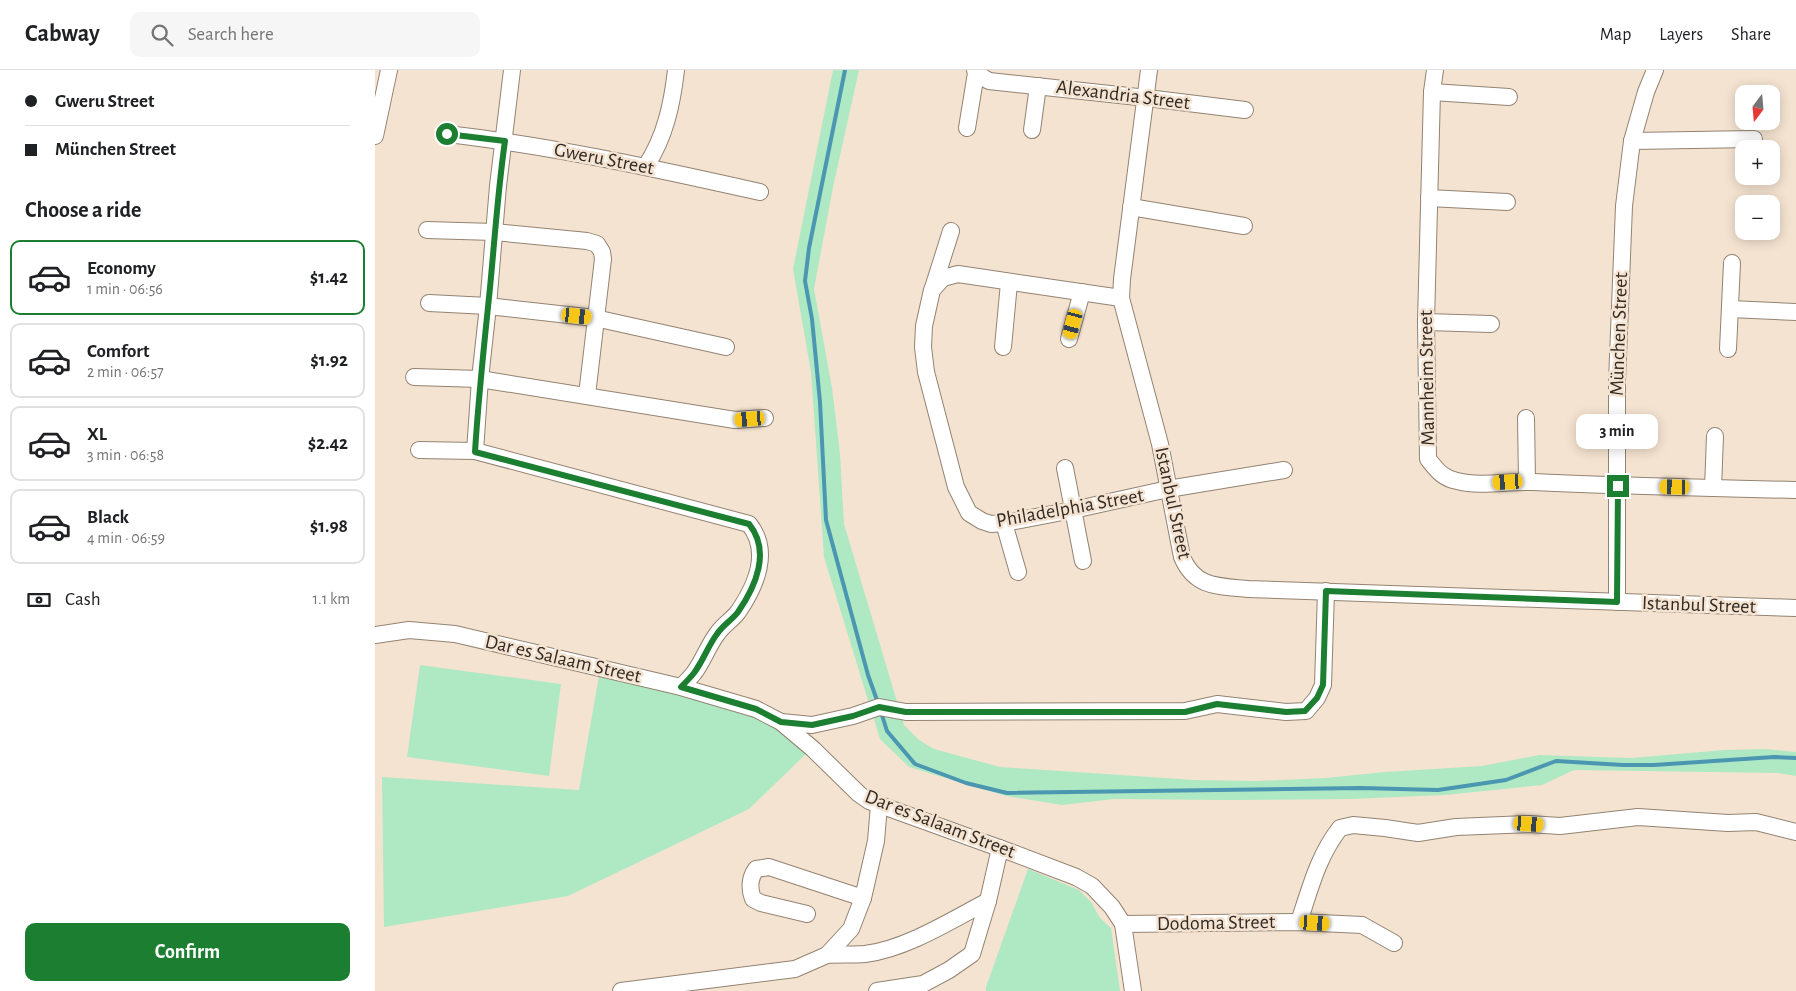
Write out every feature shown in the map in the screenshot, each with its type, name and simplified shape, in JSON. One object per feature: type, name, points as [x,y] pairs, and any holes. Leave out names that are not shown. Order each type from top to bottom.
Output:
[{"type":"street","points":[[375,136],[389,70]]},
{"type":"street","points":[[475,452],[498,186],[513,70]]},
{"type":"street","points":[[646,166],[657,149],[668,117],[673,94],[675,70]]},
{"type":"street","name":"Istanbul Street","points":[[1149,70],[1121,298],[1160,444],[1183,557],[1188,570],[1197,579],[1212,584],[1240,588],[1796,608]]},
{"type":"street","name":"Mannheim Street","points":[[1435,70],[1432,92],[1426,322],[1428,459],[1440,474],[1458,481],[1489,483],[1527,481],[1618,486],[1796,490]]},
{"type":"street","name":"München Street","points":[[1617,602],[1617,382],[1624,206],[1632,141],[1646,92],[1655,70]]},
{"type":"street","points":[[967,128],[976,71]]},
{"type":"street","name":"Alexandria Street","points":[[976,71],[989,81],[1245,110]]},
{"type":"street","points":[[1031,130],[1038,86]]},
{"type":"street","points":[[1432,92],[1509,97]]},
{"type":"street","name":"Gweru Street","points":[[447,134],[505,141],[646,166],[760,192]]},
{"type":"street","points":[[1632,141],[1754,138]]},
{"type":"street","points":[[1429,198],[1507,202]]},
{"type":"street","points":[[1131,207],[1244,226]]},
{"type":"street","points":[[427,230],[494,232],[587,241],[597,244],[602,252],[603,259],[587,395]]},
{"type":"street","name":"Philadelphia Street","points":[[951,231],[932,290],[924,326],[923,347],[926,372],[956,488],[969,513],[982,522],[991,524],[1004,523],[1168,489],[1284,470]]},
{"type":"street","points":[[1728,349],[1732,263]]},
{"type":"street","points":[[932,290],[943,278],[958,274],[1121,298]]},
{"type":"street","points":[[1003,348],[1009,283]]},
{"type":"street","points":[[1069,339],[1082,292]]},
{"type":"street","points":[[429,303],[488,306],[595,318],[726,347]]},
{"type":"street","points":[[1730,309],[1796,312]]},
{"type":"street","points":[[1426,322],[1491,324]]},
{"type":"street","points":[[414,377],[480,378],[735,420],[765,418]]},
{"type":"street","points":[[1526,418],[1527,481]]},
{"type":"street","points":[[1713,488],[1715,436]]},
{"type":"street","points":[[419,450],[475,452],[749,524],[757,533],[761,557],[759,571],[738,612],[719,631],[693,674],[681,687]]},
{"type":"street","points":[[1065,468],[1083,560]]},
{"type":"street","points":[[1004,523],[1018,572]]},
{"type":"street","points":[[781,722],[812,725],[853,716],[879,707],[906,712],[1185,712],[1217,704],[1286,712],[1305,711],[1317,698],[1323,685],[1326,591]]},
{"type":"street","name":"Dar es Salaam Street","points":[[375,635],[409,630],[455,634],[681,687],[756,709],[781,722],[869,801],[1000,848],[1076,877],[1092,886],[1112,907],[1123,924],[1133,991]]},
{"type":"street","points":[[827,955],[851,929],[863,898],[876,841],[879,804]]},
{"type":"street","points":[[1299,922],[1317,867],[1330,841],[1340,828],[1353,825],[1418,833],[1456,827],[1529,824],[1560,826],[1639,817],[1727,823],[1757,822],[1796,832]]},
{"type":"street","points":[[877,991],[923,984],[949,970],[971,954],[988,901],[1000,848]]},
{"type":"street","points":[[807,914],[761,903],[753,899],[750,881],[756,869],[769,867],[863,898]]},
{"type":"street","points":[[621,991],[795,969],[827,955],[866,954],[900,944],[939,927],[988,901]]},
{"type":"street","name":"Dodoma Street","points":[[1123,924],[1299,922],[1362,925],[1394,943]]},
{"type":"green space","points":[[833,70],[859,70],[833,187],[814,289],[832,388],[840,454],[844,524],[904,725],[919,740],[934,749],[1000,767],[1194,780],[1256,781],[1326,778],[1482,766],[1539,755],[1631,758],[1724,750],[1764,749],[1796,752],[1796,776],[1778,773],[1574,770],[1542,785],[1445,795],[1352,799],[1114,799],[1062,805],[1006,796],[909,767],[880,739],[824,557],[811,372],[793,269]]},
{"type":"green space","points":[[420,665],[561,684],[549,776],[407,757]]},
{"type":"green space","points":[[600,670],[755,710],[810,750],[749,809],[568,896],[384,927],[382,777],[579,790]]},
{"type":"green space","points":[[1028,869],[1079,890],[1091,902],[1100,918],[1111,928],[1120,991],[986,991]]},
{"type":"waterway","points":[[845,70],[809,248],[805,281],[812,319],[820,402],[826,520],[868,675],[878,703]]},
{"type":"waterway","points":[[881,712],[887,731],[915,764],[966,783],[1007,793],[1361,788],[1438,790],[1506,780],[1556,761],[1654,765],[1774,757],[1796,758]]},
{"type":"route","points":[[447,134],[505,141],[498,186],[475,452],[741,520],[749,524],[757,533],[761,557],[759,571],[738,612],[722,626],[693,674],[681,687],[756,709],[781,722],[812,725],[853,716],[879,707],[906,712],[1185,712],[1217,704],[1286,712],[1305,711],[1317,698],[1323,685],[1326,591],[1617,602],[1618,486]]}]
